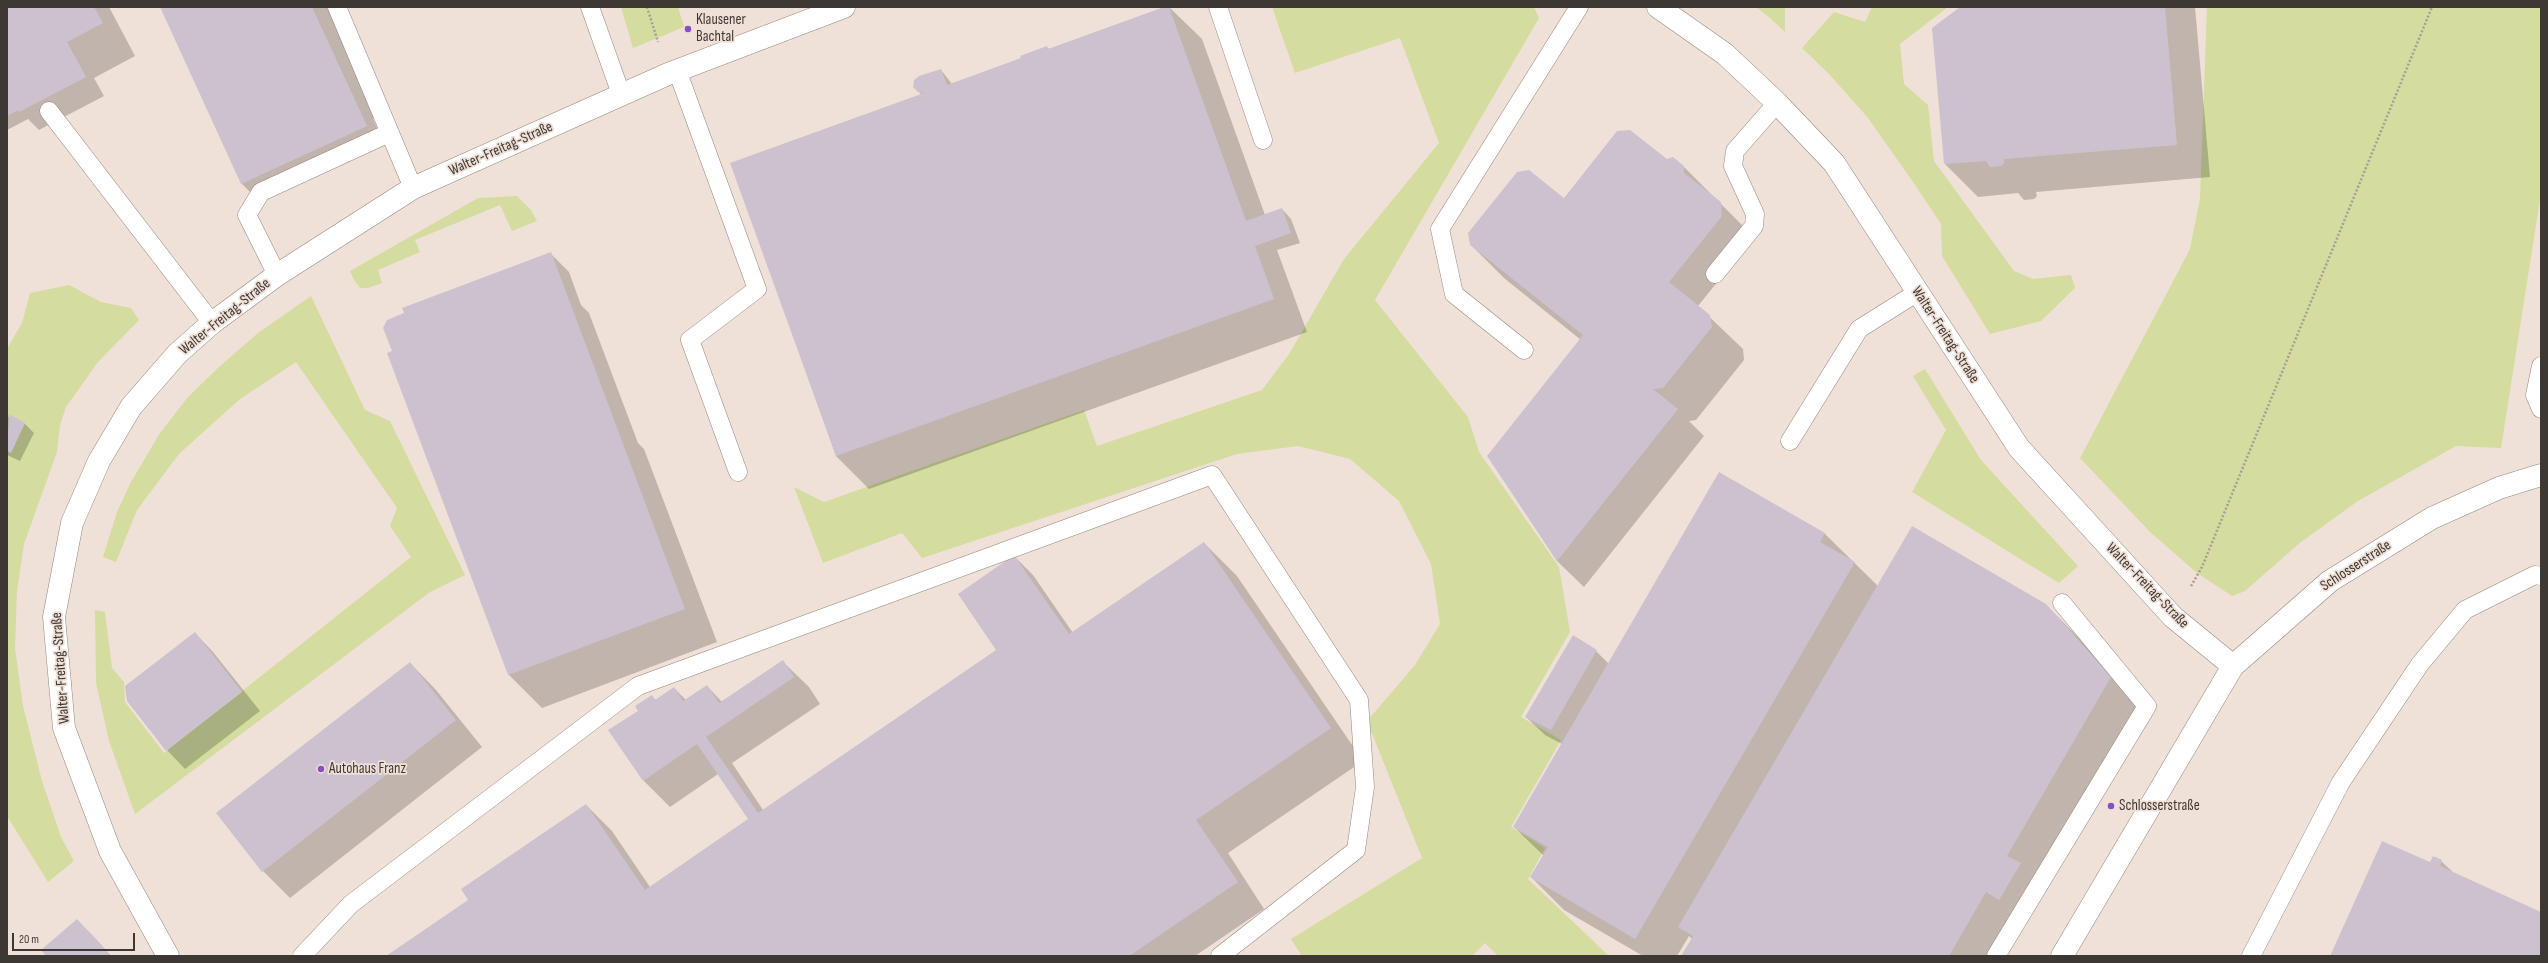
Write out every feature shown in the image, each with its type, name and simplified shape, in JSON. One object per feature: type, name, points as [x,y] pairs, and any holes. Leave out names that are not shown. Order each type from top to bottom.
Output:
[{"type":"street","name":"Walter-Freitag-Straße","points":[[168,956],[110,851],[64,728],[54,617],[72,523],[99,460],[131,407],[177,354],[212,323],[277,275],[413,188],[677,70],[844,7]]},
{"type":"street","name":"Walter-Freitag-Straße","points":[[1658,7],[1725,54],[1777,103],[1834,163],[2019,448],[2173,618],[2232,666]]},
{"type":"street","name":"Schlosserstraße","points":[[2062,956],[2232,666],[2330,581],[2432,518],[2499,488],[2541,475]]},
{"type":"lane","points":[[337,7],[413,188]]},
{"type":"lane","points":[[590,7],[622,94]]},
{"type":"lane","points":[[1218,7],[1263,140]]},
{"type":"lane","points":[[1524,350],[1454,294],[1440,229],[1579,7]]},
{"type":"lane","points":[[677,70],[757,289],[690,340],[738,472]]},
{"type":"lane","points":[[1715,274],[1754,226],[1755,214],[1733,166],[1735,151],[1777,103]]},
{"type":"lane","points":[[49,111],[212,323]]},
{"type":"lane","points":[[277,275],[247,215],[261,192],[389,133]]},
{"type":"lane","points":[[1790,441],[1859,328],[1918,292]]},
{"type":"lane","points":[[2541,366],[2535,395],[2541,409]]},
{"type":"lane","points":[[302,956],[351,904],[638,686],[1212,475],[1359,700],[1365,787],[1356,850],[1220,956]]},
{"type":"lane","points":[[2251,956],[2341,782],[2420,664],[2465,610],[2535,575],[2541,576]]},
{"type":"lane","points":[[1996,956],[2147,706],[2062,603]]},
{"type":"path","points":[[647,7],[660,49]]},
{"type":"path","points":[[2173,618],[2202,567],[2432,7]]},
{"type":"green space","points":[[621,7],[678,7],[684,27],[633,48]]},
{"type":"green space","points":[[1272,7],[1534,7],[1539,18],[1375,300],[1468,417],[1479,452],[1559,567],[1570,632],[1521,717],[1561,740],[1511,827],[1545,848],[1528,879],[1609,956],[1498,956],[1485,943],[1472,956],[1302,956],[1291,939],[1422,858],[1367,721],[1415,665],[1440,624],[1431,564],[1399,501],[1350,459],[1298,446],[1237,454],[922,558],[902,533],[823,563],[794,487],[824,502],[1084,410],[1097,446],[1262,390],[1289,354],[1344,259],[1439,143],[1400,38],[1295,73]]},
{"type":"green space","points":[[1756,7],[1785,7],[1785,32],[1769,17]]},
{"type":"green space","points":[[1872,7],[1948,7],[1900,44],[1904,84],[1928,105],[1934,161],[2014,271],[2033,279],[2071,275],[2075,288],[2041,321],[1990,334],[1942,256],[1941,224],[1868,118],[1830,75],[1802,48],[1834,12],[1865,22]]},
{"type":"green space","points":[[2207,7],[2541,7],[2541,193],[2501,448],[2456,446],[2358,501],[2301,542],[2245,591],[2232,596],[2197,573],[2150,532],[2080,458],[2190,249],[2200,198]]},
{"type":"green space","points":[[517,196],[531,210],[537,221],[512,231],[500,205],[415,240],[420,252],[378,270],[382,283],[368,288],[360,288],[354,280],[350,271],[478,198]]},
{"type":"green space","points":[[69,285],[101,302],[131,308],[139,320],[98,362],[66,407],[60,425],[57,452],[24,544],[17,591],[15,648],[23,706],[42,781],[61,837],[74,861],[48,882],[7,816],[7,349],[22,323],[30,293]]},
{"type":"green space","points":[[311,296],[365,410],[390,421],[465,575],[430,592],[135,814],[109,741],[96,683],[95,610],[105,612],[112,668],[124,682],[125,702],[164,753],[411,557],[390,526],[397,508],[296,362],[240,399],[179,454],[137,510],[116,562],[103,557],[117,512],[131,482],[160,433],[188,397],[219,367],[258,333]]},
{"type":"green space","points":[[1925,369],[1981,460],[2078,566],[2059,583],[1912,492],[1946,430],[1913,376]]},
{"type":"building","points":[[7,7],[94,7],[103,23],[67,42],[86,77],[19,112],[18,110],[7,116]]},
{"type":"building","points":[[160,7],[312,7],[367,126],[241,184]]},
{"type":"building","points":[[1164,7],[1169,7],[1246,221],[1282,208],[1291,233],[1255,246],[1274,299],[836,456],[730,163],[924,93],[918,92],[913,87],[914,80],[919,76],[941,69],[947,85],[1021,58],[1020,56],[1047,46],[1048,49]]},
{"type":"building","points":[[1960,7],[2165,7],[2177,145],[2004,159],[2004,163],[2001,166],[1990,167],[1986,161],[1944,164],[1932,28]]},
{"type":"building","points":[[1630,130],[1667,159],[1673,157],[1684,166],[1684,173],[1721,202],[1722,216],[1669,282],[1710,315],[1712,327],[1663,388],[1653,389],[1678,409],[1557,561],[1487,456],[1583,335],[1470,245],[1468,233],[1517,172],[1529,170],[1564,198],[1617,131]]},
{"type":"building","points":[[551,252],[685,609],[508,675],[387,353],[392,351],[383,328],[387,320],[404,313],[402,308]]},
{"type":"building","points":[[9,414],[25,423],[11,453],[7,451]]},
{"type":"building","points":[[1719,472],[1825,533],[1820,542],[1855,562],[1635,939],[1530,877],[1548,847],[1513,827]]},
{"type":"building","points":[[1912,526],[2046,604],[2111,677],[2007,856],[2021,863],[1999,900],[1986,892],[1949,956],[1681,956],[1693,936],[1678,927]]},
{"type":"building","points":[[1204,542],[1331,728],[1196,820],[1238,882],[1129,956],[386,956],[468,900],[461,889],[586,804],[645,890],[748,819],[697,744],[643,781],[608,730],[638,711],[635,706],[652,695],[655,700],[674,687],[683,701],[707,685],[719,703],[783,660],[794,677],[706,737],[758,813],[996,650],[958,594],[1014,555],[1069,634]]},
{"type":"building","points":[[195,632],[242,692],[166,751],[127,701],[125,686]]},
{"type":"building","points":[[1573,635],[1597,650],[1551,730],[1525,717]]},
{"type":"building","points":[[410,662],[456,720],[262,872],[216,813]]},
{"type":"building","points":[[2382,841],[2430,862],[2433,856],[2442,860],[2440,866],[2541,912],[2541,956],[2330,956]]},
{"type":"building","points":[[77,919],[111,956],[46,956],[41,950]]},
{"type":"place","name":"Klausener Bachtal","points":[[688,29]]},
{"type":"place","name":"Autohaus Franz","points":[[321,769]]},
{"type":"place","name":"Schlosserstraße","points":[[2111,806]]}]
